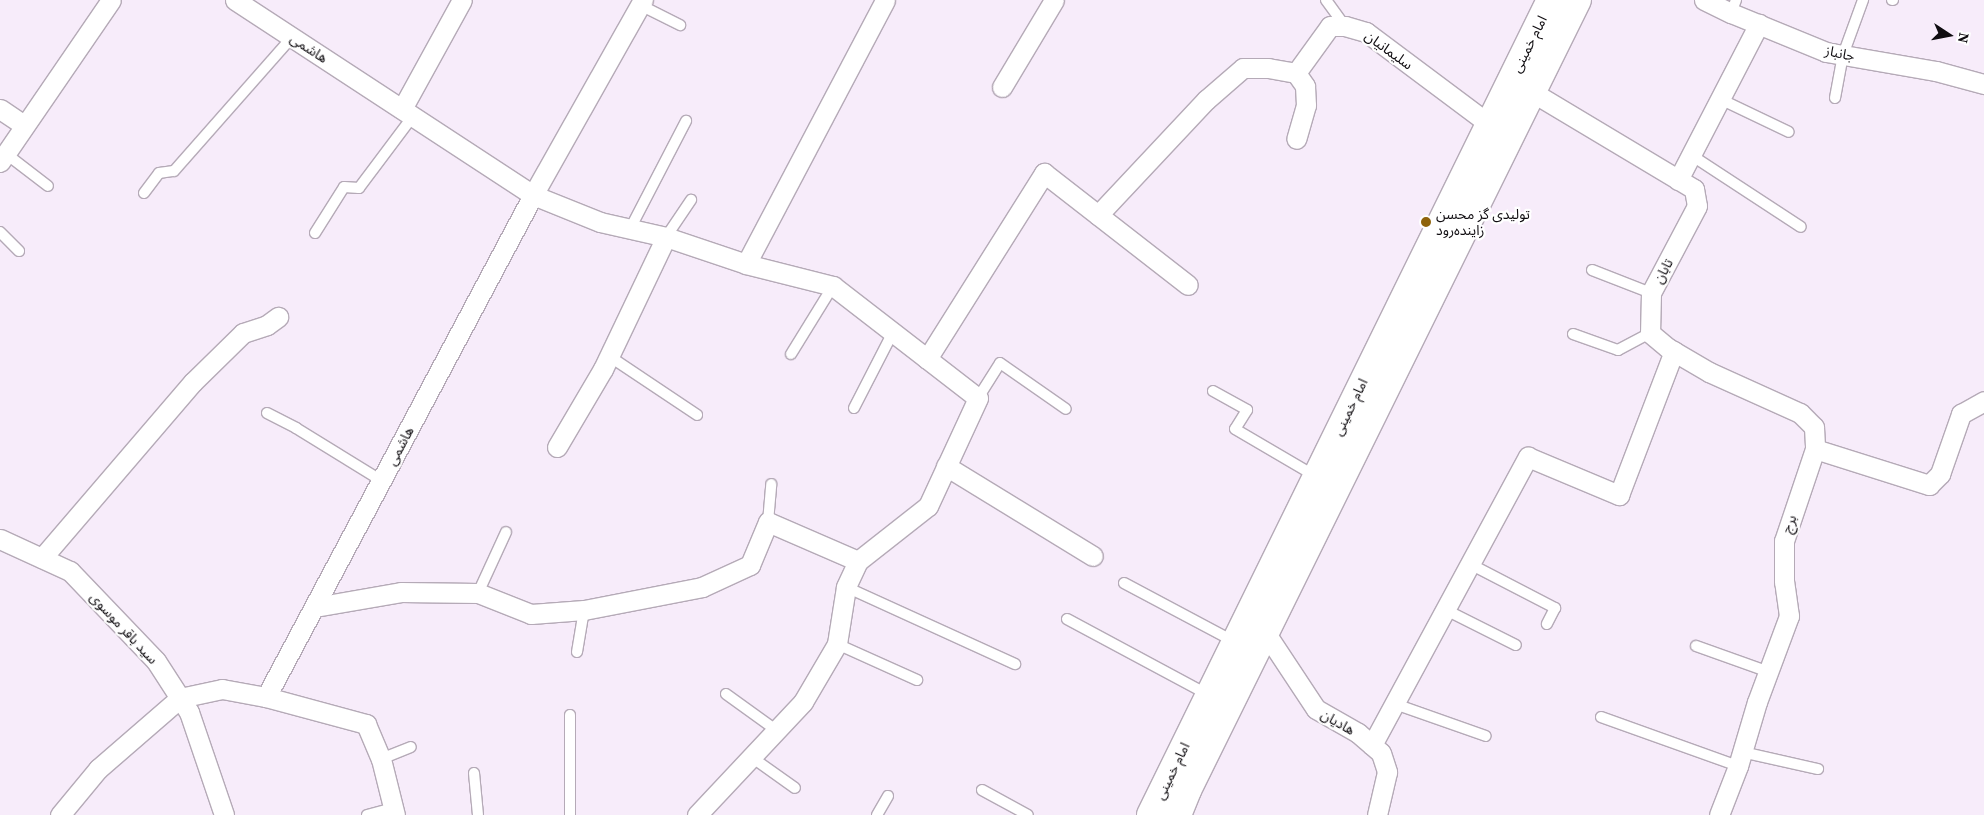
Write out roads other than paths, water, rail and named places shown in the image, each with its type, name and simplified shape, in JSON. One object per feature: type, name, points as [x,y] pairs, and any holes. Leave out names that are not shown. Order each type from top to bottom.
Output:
[{"type":"main road","name":"امام خمینی","points":[[1178,815],[1249,631],[1316,476],[1488,124],[1551,0]]},
{"type":"main road","name":"امام خمینی","points":[[1151,815],[1209,695],[1249,631],[1532,92],[1577,0]]},
{"type":"street","points":[[3,157],[111,0]]},
{"type":"street","points":[[408,113],[462,0]]},
{"type":"street","points":[[746,264],[885,0]]},
{"type":"street","points":[[1002,87],[1054,0]]},
{"type":"street","name":"جانباز","points":[[1704,0],[1733,7],[1759,24],[1826,52],[1936,72],[1984,84]]},
{"type":"street","name":"هاشمی","points":[[247,3],[292,37],[533,194]]},
{"type":"street","name":"هاشمی","points":[[266,697],[533,194],[642,3]]},
{"type":"street","points":[[1678,180],[1759,24]]},
{"type":"street","points":[[1296,73],[1330,26],[1345,26]]},
{"type":"street","name":"سلیمانیان","points":[[1345,26],[1366,32],[1488,124]]},
{"type":"street","points":[[1098,215],[1206,100],[1243,68],[1268,68],[1296,73],[1305,86],[1306,105],[1296,139]]},
{"type":"street","name":"تابان","points":[[1532,92],[1694,189],[1697,206],[1651,293],[1650,333]]},
{"type":"street","points":[[0,108],[24,125]]},
{"type":"street","points":[[927,359],[1044,173],[1188,286]]},
{"type":"street","points":[[533,194],[600,222],[666,237],[746,264],[833,286],[978,398],[928,506],[858,561],[846,587],[837,644],[803,702],[696,815]]},
{"type":"street","points":[[557,447],[609,356],[666,237]]},
{"type":"street","points":[[42,558],[194,382],[243,333],[267,325],[278,317]]},
{"type":"street","points":[[1650,333],[1674,351],[1709,372],[1800,413],[1814,427],[1815,450],[1929,485],[1940,474],[1961,414],[1984,401]]},
{"type":"street","points":[[1372,746],[1528,457],[1619,495],[1674,351]]},
{"type":"street","name":"برج","points":[[1719,815],[1740,759],[1757,702],[1789,616],[1784,582],[1784,541],[1815,450]]},
{"type":"street","points":[[946,466],[1093,556]]},
{"type":"street","points":[[315,607],[401,592],[478,593],[530,614],[584,610],[702,588],[750,564],[768,522],[858,561]]},
{"type":"street","name":"سید باقر موسوی","points":[[0,539],[70,571],[156,661],[189,712],[224,815]]},
{"type":"street","name":"هادیان","points":[[1249,631],[1316,709],[1358,734],[1381,753],[1387,772],[1377,815]]},
{"type":"street","points":[[60,815],[98,769],[180,698],[222,689],[266,697],[366,724],[381,759],[395,812]]},
{"type":"lane","points":[[1326,0],[1345,26]]},
{"type":"lane","points":[[1835,98],[1843,55],[1863,0]]},
{"type":"lane","points":[[642,3],[680,25]]},
{"type":"lane","points":[[144,193],[159,173],[174,171],[292,37]]},
{"type":"lane","points":[[1720,99],[1789,132]]},
{"type":"lane","points":[[315,233],[344,188],[359,188],[408,113]]},
{"type":"lane","points":[[630,229],[686,121]]},
{"type":"lane","points":[[1691,155],[1802,227]]},
{"type":"lane","points":[[3,157],[48,186]]},
{"type":"lane","points":[[666,237],[691,200]]},
{"type":"lane","points":[[0,232],[19,251]]},
{"type":"lane","points":[[1592,270],[1651,293]]},
{"type":"lane","points":[[791,354],[833,286]]},
{"type":"lane","points":[[854,408],[893,332]]},
{"type":"lane","points":[[1573,334],[1618,350],[1650,333]]},
{"type":"lane","points":[[609,356],[697,416]]},
{"type":"lane","points":[[978,398],[1000,363],[1066,409]]},
{"type":"lane","points":[[1213,392],[1247,410],[1235,429],[1316,476]]},
{"type":"lane","points":[[267,414],[296,428],[382,481]]},
{"type":"lane","points":[[768,522],[771,484]]},
{"type":"lane","points":[[478,593],[506,532]]},
{"type":"lane","points":[[1470,564],[1555,608],[1547,624]]},
{"type":"lane","points":[[1124,583],[1249,631]]},
{"type":"lane","points":[[846,587],[1015,664]]},
{"type":"lane","points":[[577,652],[584,610]]},
{"type":"lane","points":[[1446,610],[1516,645]]},
{"type":"lane","points":[[1066,619],[1209,695]]},
{"type":"lane","points":[[837,644],[918,680]]},
{"type":"lane","points":[[1696,646],[1768,672]]},
{"type":"lane","points":[[726,694],[776,730]]},
{"type":"lane","points":[[1395,704],[1486,736]]},
{"type":"lane","points":[[570,715],[570,815]]},
{"type":"lane","points":[[1601,717],[1740,759],[1818,769]]},
{"type":"lane","points":[[381,759],[411,747]]},
{"type":"lane","points":[[750,756],[795,788]]},
{"type":"lane","points":[[474,773],[478,815]]},
{"type":"lane","points":[[982,790],[1028,815]]},
{"type":"lane","points":[[877,815],[888,796]]},
{"type":"lane","points":[[367,815],[395,812]]},
{"type":"place","name":"تولیدی گز محسن زاینده‌رود","points":[[1426,222]]}]
